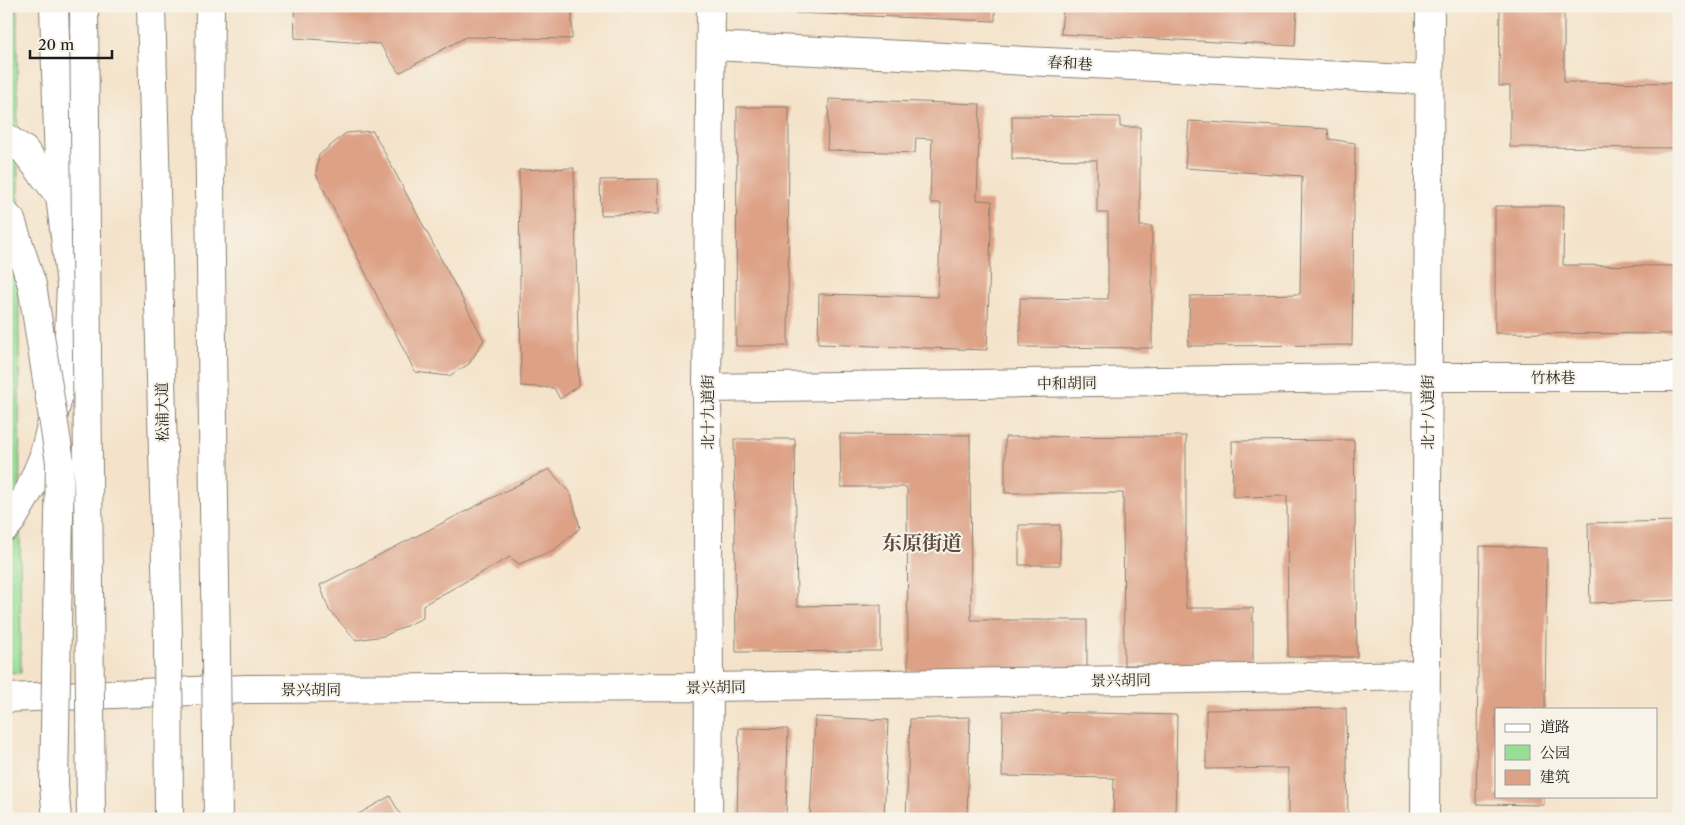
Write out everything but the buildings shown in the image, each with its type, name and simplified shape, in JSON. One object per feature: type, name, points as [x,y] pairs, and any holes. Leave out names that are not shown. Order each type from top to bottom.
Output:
[{"type":"main road","points":[[6,527],[30,488],[43,458],[68,357],[70,285],[60,196],[54,6]]},
{"type":"main road","points":[[84,6],[91,819]]},
{"type":"main road","name":"松浦大道","points":[[151,6],[168,638],[169,819]]},
{"type":"main road","points":[[210,6],[209,105],[218,819]]},
{"type":"main road","name":"北十九道街","points":[[708,819],[709,687],[706,388],[711,6]]},
{"type":"main road","name":"北十八道街","points":[[1425,819],[1430,6]]},
{"type":"main road","name":"春和巷","points":[[711,46],[1429,80]]},
{"type":"main road","points":[[6,138],[24,150],[60,196]]},
{"type":"main road","points":[[6,215],[11,220],[32,285],[60,462],[54,786],[57,819]]},
{"type":"main road","name":"中和胡同","points":[[706,388],[1427,377]]},
{"type":"main road","name":"竹林巷","points":[[1427,377],[1679,377]]},
{"type":"main road","name":"景兴胡同","points":[[6,698],[247,689],[709,687],[1425,675]]},
{"type":"green space","points":[[6,6],[17,6],[21,673],[6,672]]},
{"type":"district","name":"东原街道","points":[[922,543]]}]
